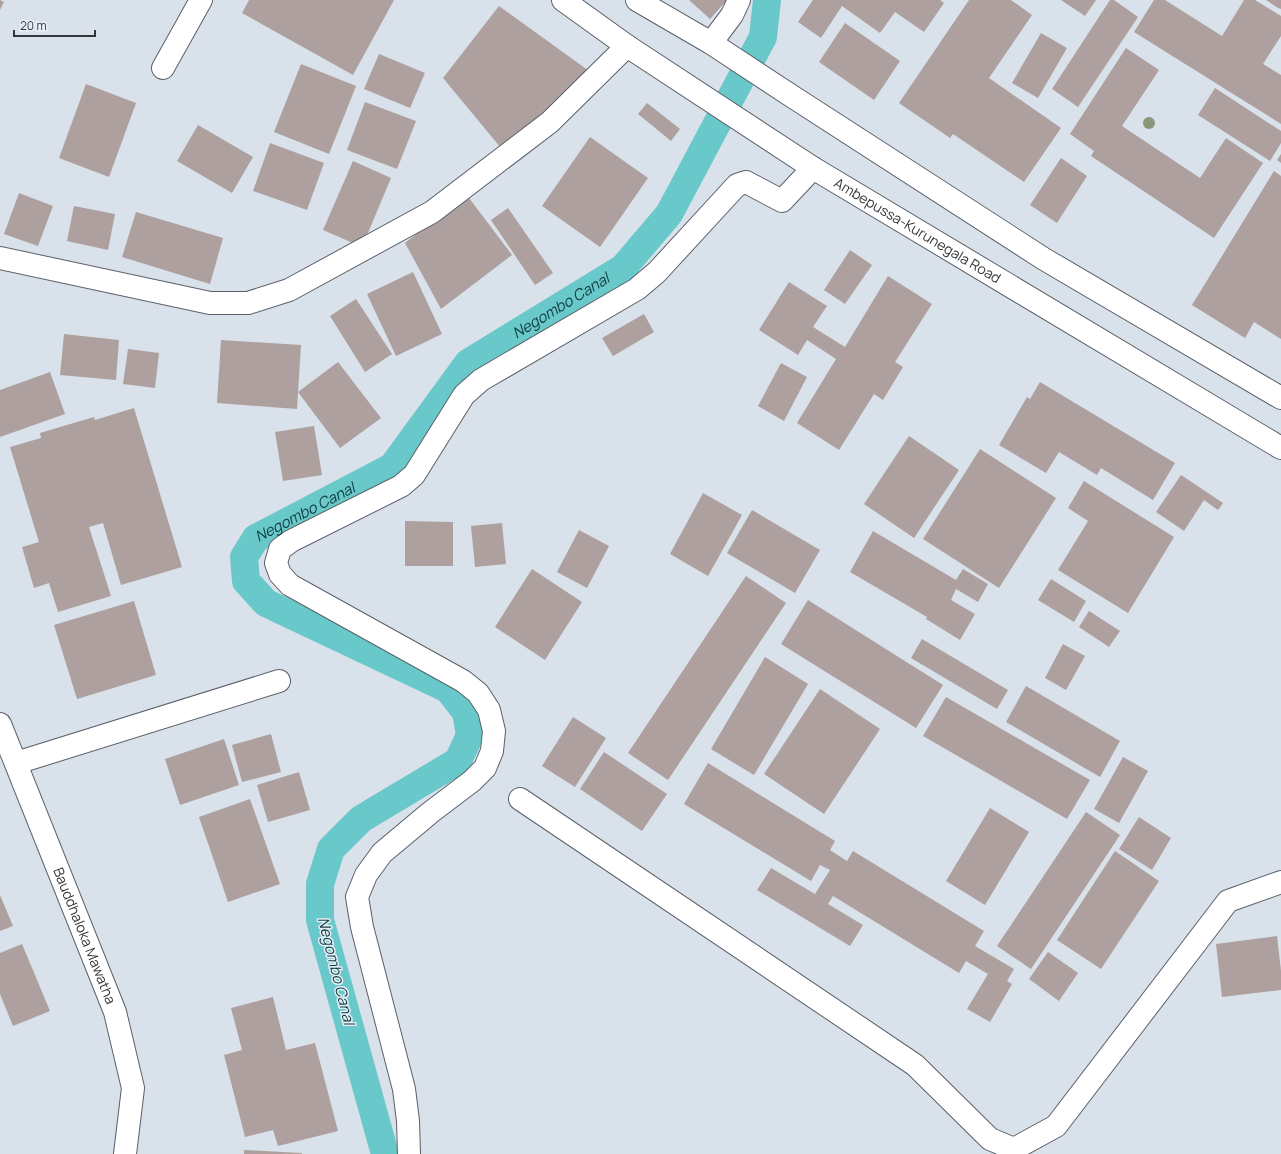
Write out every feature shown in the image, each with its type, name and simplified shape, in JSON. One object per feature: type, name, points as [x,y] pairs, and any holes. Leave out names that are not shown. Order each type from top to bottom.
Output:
[{"type":"main road","points":[[163,68],[201,0]]},
{"type":"main road","name":"Ambepussa-Kurunegala Road","points":[[563,0],[627,46],[701,93],[813,168],[1281,448]]},
{"type":"main road","points":[[637,0],[711,43],[790,96],[1044,258],[1281,398]]},
{"type":"main road","points":[[711,43],[732,15],[739,0]]},
{"type":"main road","points":[[0,258],[210,303],[248,303],[289,290],[432,212],[550,122],[627,46]]},
{"type":"main road","points":[[409,1154],[408,1121],[404,1089],[362,927],[357,897],[366,875],[382,853],[431,812],[472,781],[485,768],[492,751],[494,731],[485,704],[478,693],[463,681],[290,585],[280,574],[276,563],[280,548],[401,486],[414,475],[464,395],[482,380],[637,289],[657,272],[737,185],[746,182],[782,201],[813,168]]},
{"type":"main road","points":[[16,763],[279,681]]},
{"type":"main road","name":"Bauddhaloka Mawatha","points":[[0,724],[116,1012],[133,1088],[125,1154]]},
{"type":"main road","points":[[520,799],[915,1065],[990,1139],[1014,1149],[1056,1126],[1228,901],[1281,882]]},
{"type":"building","points":[[0,0],[4,2],[0,10]]},
{"type":"building","points":[[249,0],[394,0],[353,75],[242,13]]},
{"type":"building","points":[[689,0],[727,0],[710,19]]},
{"type":"building","points":[[813,0],[940,0],[944,3],[924,32],[895,12],[880,33],[842,6],[821,38],[798,22]]},
{"type":"building","points":[[969,0],[1011,0],[1032,15],[989,78],[1061,128],[1024,182],[953,134],[950,138],[899,103]]},
{"type":"building","points":[[1061,0],[1096,0],[1085,16]]},
{"type":"building","points":[[1110,0],[1114,0],[1138,17],[1078,107],[1052,89]]},
{"type":"building","points":[[1154,0],[1165,0],[1222,36],[1244,0],[1255,0],[1281,16],[1281,36],[1263,64],[1281,75],[1281,124],[1134,32]]},
{"type":"building","points":[[1266,0],[1281,0],[1281,9],[1278,8]]},
{"type":"building","points":[[499,6],[596,76],[501,148],[443,78]]},
{"type":"building","points":[[845,23],[900,61],[874,100],[819,62]]},
{"type":"building","points":[[1041,33],[1067,48],[1038,98],[1012,83]]},
{"type":"building","points":[[1126,48],[1159,70],[1122,126],[1200,178],[1226,138],[1263,163],[1214,238],[1091,156],[1094,151],[1070,134]]},
{"type":"building","points":[[379,54],[425,73],[410,108],[364,89]]},
{"type":"building","points":[[301,64],[356,86],[329,154],[274,132]]},
{"type":"building","points":[[86,84],[136,103],[109,177],[59,158]]},
{"type":"building","points":[[1215,88],[1281,131],[1281,143],[1270,161],[1198,115]]},
{"type":"building","points":[[365,102],[416,121],[397,169],[347,150]]},
{"type":"building","points":[[647,103],[680,129],[671,141],[638,114]]},
{"type":"building","points":[[198,125],[253,157],[232,193],[177,161]]},
{"type":"building","points":[[590,137],[648,178],[600,247],[542,206]]},
{"type":"building","points":[[270,143],[324,163],[307,210],[253,191]]},
{"type":"building","points":[[1281,154],[1281,163],[1277,160]]},
{"type":"building","points":[[1061,158],[1087,176],[1057,223],[1030,205]]},
{"type":"building","points":[[353,161],[391,178],[362,247],[323,230]]},
{"type":"building","points":[[1274,171],[1281,176],[1281,339],[1254,322],[1245,338],[1192,305]]},
{"type":"building","points":[[19,193],[53,206],[38,246],[4,234]]},
{"type":"building","points":[[466,194],[512,255],[441,309],[405,243]]},
{"type":"building","points":[[74,206],[115,214],[108,250],[67,241]]},
{"type":"building","points":[[508,208],[553,273],[535,285],[491,220]]},
{"type":"building","points":[[136,212],[223,238],[210,284],[122,257]]},
{"type":"building","points":[[850,250],[872,265],[845,304],[824,290]]},
{"type":"building","points":[[413,272],[442,334],[396,356],[367,294]]},
{"type":"building","points":[[888,276],[932,304],[895,362],[903,367],[883,400],[874,394],[839,450],[797,423],[836,359],[807,340],[798,355],[759,330],[789,282],[827,306],[813,327],[845,347]]},
{"type":"building","points":[[356,299],[392,354],[365,372],[330,316]]},
{"type":"building","points":[[644,314],[654,332],[613,356],[602,338]]},
{"type":"building","points":[[64,334],[119,340],[116,380],[60,375]]},
{"type":"building","points":[[221,340],[301,345],[297,409],[217,403]]},
{"type":"building","points":[[128,349],[159,353],[155,388],[123,384]]},
{"type":"building","points":[[338,362],[381,418],[340,448],[298,392]]},
{"type":"building","points":[[781,363],[807,377],[784,421],[758,406]]},
{"type":"building","points":[[50,372],[65,414],[0,437],[0,390]]},
{"type":"building","points":[[1040,382],[1175,463],[1153,500],[1101,468],[1097,475],[1059,452],[1046,473],[999,445],[1027,397],[1030,399]]},
{"type":"building","points":[[134,408],[182,567],[121,585],[103,523],[89,527],[111,596],[58,612],[49,583],[34,588],[22,547],[39,542],[10,447],[41,438],[40,433],[94,417],[95,420]]},
{"type":"building","points":[[314,426],[322,475],[283,481],[275,432]]},
{"type":"building","points":[[909,436],[959,470],[914,538],[864,504]]},
{"type":"building","points":[[980,449],[1056,498],[999,588],[923,539]]},
{"type":"building","points":[[1181,475],[1223,503],[1218,510],[1204,500],[1184,531],[1156,512]]},
{"type":"building","points":[[1084,481],[1174,537],[1128,613],[1058,570],[1088,521],[1068,508]]},
{"type":"building","points":[[703,493],[742,515],[708,576],[670,554]]},
{"type":"building","points":[[752,510],[820,550],[795,593],[727,553]]},
{"type":"building","points":[[405,521],[453,522],[453,566],[405,566]]},
{"type":"building","points":[[502,523],[506,564],[475,567],[471,526]]},
{"type":"building","points":[[579,530],[609,546],[587,588],[557,572]]},
{"type":"building","points":[[873,531],[956,580],[963,569],[988,584],[978,602],[956,589],[951,600],[975,614],[960,640],[926,619],[927,617],[850,572]]},
{"type":"building","points":[[532,569],[582,602],[545,660],[495,627]]},
{"type":"building","points":[[746,576],[786,603],[668,780],[628,753]]},
{"type":"building","points":[[1051,579],[1086,601],[1074,622],[1038,600]]},
{"type":"building","points":[[808,600],[943,685],[916,728],[781,644]]},
{"type":"building","points":[[134,601],[156,675],[77,699],[54,625]]},
{"type":"building","points":[[1089,611],[1120,631],[1109,647],[1079,627]]},
{"type":"building","points":[[922,639],[1008,690],[997,709],[911,658]]},
{"type":"building","points":[[1063,644],[1085,656],[1066,690],[1045,678]]},
{"type":"building","points":[[765,657],[808,684],[754,775],[711,749]]},
{"type":"building","points":[[1026,686],[1120,741],[1100,777],[1006,722]]},
{"type":"building","points":[[820,689],[880,729],[824,814],[764,774]]},
{"type":"building","points":[[946,697],[1090,780],[1067,819],[923,736]]},
{"type":"building","points":[[573,717],[606,738],[575,787],[542,766]]},
{"type":"building","points":[[271,734],[281,772],[242,782],[232,745]]},
{"type":"building","points":[[224,739],[239,785],[180,805],[165,759]]},
{"type":"building","points":[[604,752],[667,794],[642,831],[580,789]]},
{"type":"building","points":[[1123,757],[1148,771],[1119,823],[1094,809]]},
{"type":"building","points":[[708,763],[835,841],[830,850],[847,861],[853,851],[984,931],[975,946],[1014,969],[1007,981],[1012,984],[990,1022],[967,1009],[988,974],[966,961],[959,973],[833,896],[828,904],[863,925],[850,946],[757,890],[771,868],[815,894],[830,870],[820,865],[811,881],[684,804]]},
{"type":"building","points":[[299,772],[310,810],[268,822],[257,785]]},
{"type":"building","points":[[250,799],[280,884],[228,902],[199,817]]},
{"type":"building","points":[[990,808],[1029,832],[985,905],[946,881]]},
{"type":"building","points":[[1086,812],[1120,835],[1031,969],[997,946]]},
{"type":"building","points":[[1139,817],[1171,838],[1152,870],[1119,849]]},
{"type":"building","points":[[1115,851],[1159,881],[1101,969],[1057,940]]},
{"type":"building","points":[[0,895],[13,926],[0,931]]},
{"type":"building","points":[[1277,936],[1281,971],[1281,990],[1222,997],[1216,944]]},
{"type":"building","points":[[22,944],[50,1011],[13,1026],[0,994],[0,953]]},
{"type":"building","points":[[1048,952],[1078,973],[1059,1001],[1029,979]]},
{"type":"building","points":[[273,997],[286,1050],[315,1043],[338,1131],[278,1146],[273,1130],[245,1137],[224,1055],[242,1050],[231,1008]]},
{"type":"building","points":[[244,1150],[302,1153],[302,1154],[244,1154]]},
{"type":"waterway","name":"Negombo Canal","points":[[385,1154],[320,920],[320,884],[331,849],[361,819],[458,761],[470,735],[466,712],[448,689],[266,603],[246,581],[244,557],[256,538],[392,467],[468,363],[623,268],[669,214],[763,37],[767,0]]}]
